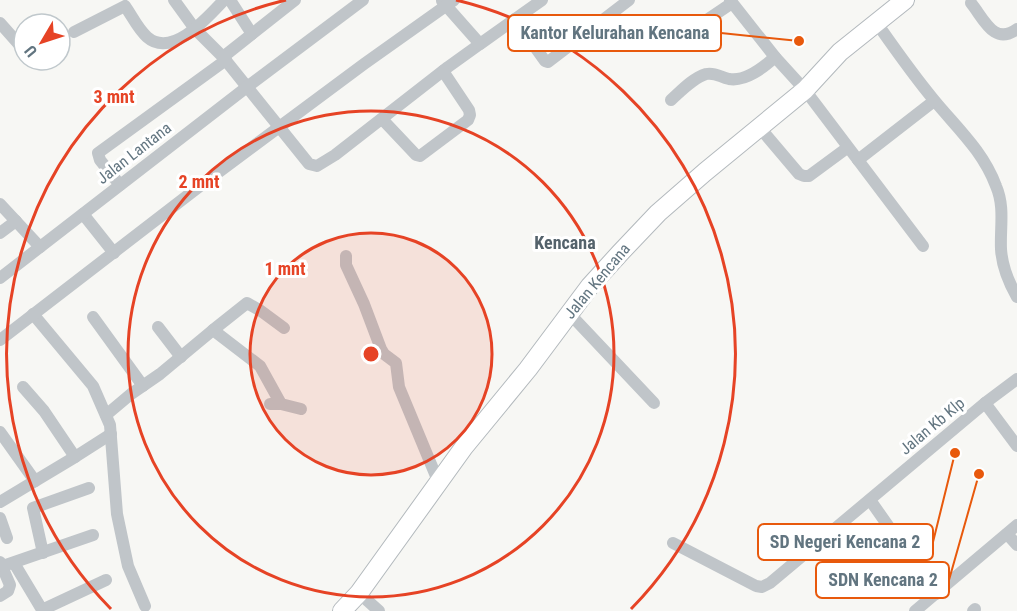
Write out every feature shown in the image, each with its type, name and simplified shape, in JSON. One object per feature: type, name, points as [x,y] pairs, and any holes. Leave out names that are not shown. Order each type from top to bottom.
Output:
[{"type":"street","points":[[174,0],[195,29],[224,59],[309,164],[317,166],[335,155],[443,71],[542,0]]},
{"type":"street","points":[[74,32],[122,3],[144,34],[159,44],[167,43],[195,29],[224,0]]},
{"type":"street","points":[[230,0],[252,34]]},
{"type":"street","points":[[120,185],[100,160],[99,153],[224,59],[295,0]]},
{"type":"street","name":"Jalan Lantana","points":[[0,278],[363,0]]},
{"type":"street","points":[[515,19],[544,61],[548,62],[629,0]]},
{"type":"street","name":"Jalan Kencana","points":[[342,611],[359,593],[438,481],[528,369],[569,313],[620,253],[658,213],[805,90],[840,52],[905,0]]},
{"type":"street","points":[[695,28],[731,1],[775,57],[805,90],[923,246]]},
{"type":"street","points":[[970,1],[991,29],[999,35],[1006,36],[1017,29]]},
{"type":"street","points":[[0,340],[200,186],[281,128],[447,2],[480,44]]},
{"type":"street","points":[[876,22],[934,101],[982,156],[1001,200],[1003,216],[1001,251],[1010,283],[1017,297]]},
{"type":"street","points":[[0,23],[12,36]]},
{"type":"street","points":[[671,99],[704,75],[714,74],[727,79],[738,79],[761,69],[775,57]]},
{"type":"street","points":[[382,119],[416,155],[420,156],[468,120],[469,110],[443,71]]},
{"type":"street","points":[[858,160],[934,101]]},
{"type":"street","points":[[760,128],[799,174],[804,176],[809,176],[847,148]]},
{"type":"street","points":[[0,204],[40,247]]},
{"type":"street","points":[[83,214],[114,253]]},
{"type":"street","points":[[0,233],[16,221]]},
{"type":"street","points":[[346,256],[346,265],[381,349],[396,363],[399,387],[438,481]]},
{"type":"street","points":[[106,415],[247,303],[261,310],[284,328]]},
{"type":"street","points":[[569,313],[654,403]]},
{"type":"street","points":[[33,314],[90,383],[106,415],[111,434],[119,524],[128,566],[146,606]]},
{"type":"street","points":[[93,316],[143,386]]},
{"type":"street","points":[[158,327],[181,357]]},
{"type":"street","points":[[213,330],[260,366],[276,404],[301,409]]},
{"type":"street","name":"Jalan Kb Klp","points":[[673,543],[756,586],[762,587],[771,583],[985,403],[1017,379]]},
{"type":"street","points":[[24,387],[44,411],[75,457]]},
{"type":"street","points":[[985,403],[1017,446]]},
{"type":"street","points":[[0,432],[35,481]]},
{"type":"street","points":[[0,502],[111,434]]},
{"type":"street","points":[[43,553],[33,508],[89,488]]},
{"type":"street","points":[[870,500],[936,594]]},
{"type":"street","points":[[0,518],[7,538]]},
{"type":"street","points":[[915,611],[1017,525]]},
{"type":"street","points":[[1007,534],[1017,545]]},
{"type":"street","points":[[6,564],[93,535]]},
{"type":"street","points":[[6,564],[44,609],[106,580]]},
{"type":"street","points":[[0,596],[8,591],[10,585],[6,564]]},
{"type":"street","points":[[359,593],[379,611]]},
{"type":"place","name":"Kantor Kelurahan Kencana","points":[[799,41]]},
{"type":"place","name":"SD Negeri Kencana 2","points":[[955,453]]},
{"type":"place","name":"SDN Kencana 2","points":[[979,474]]},
{"type":"district","name":"Kencana","points":[[565,242]]}]
